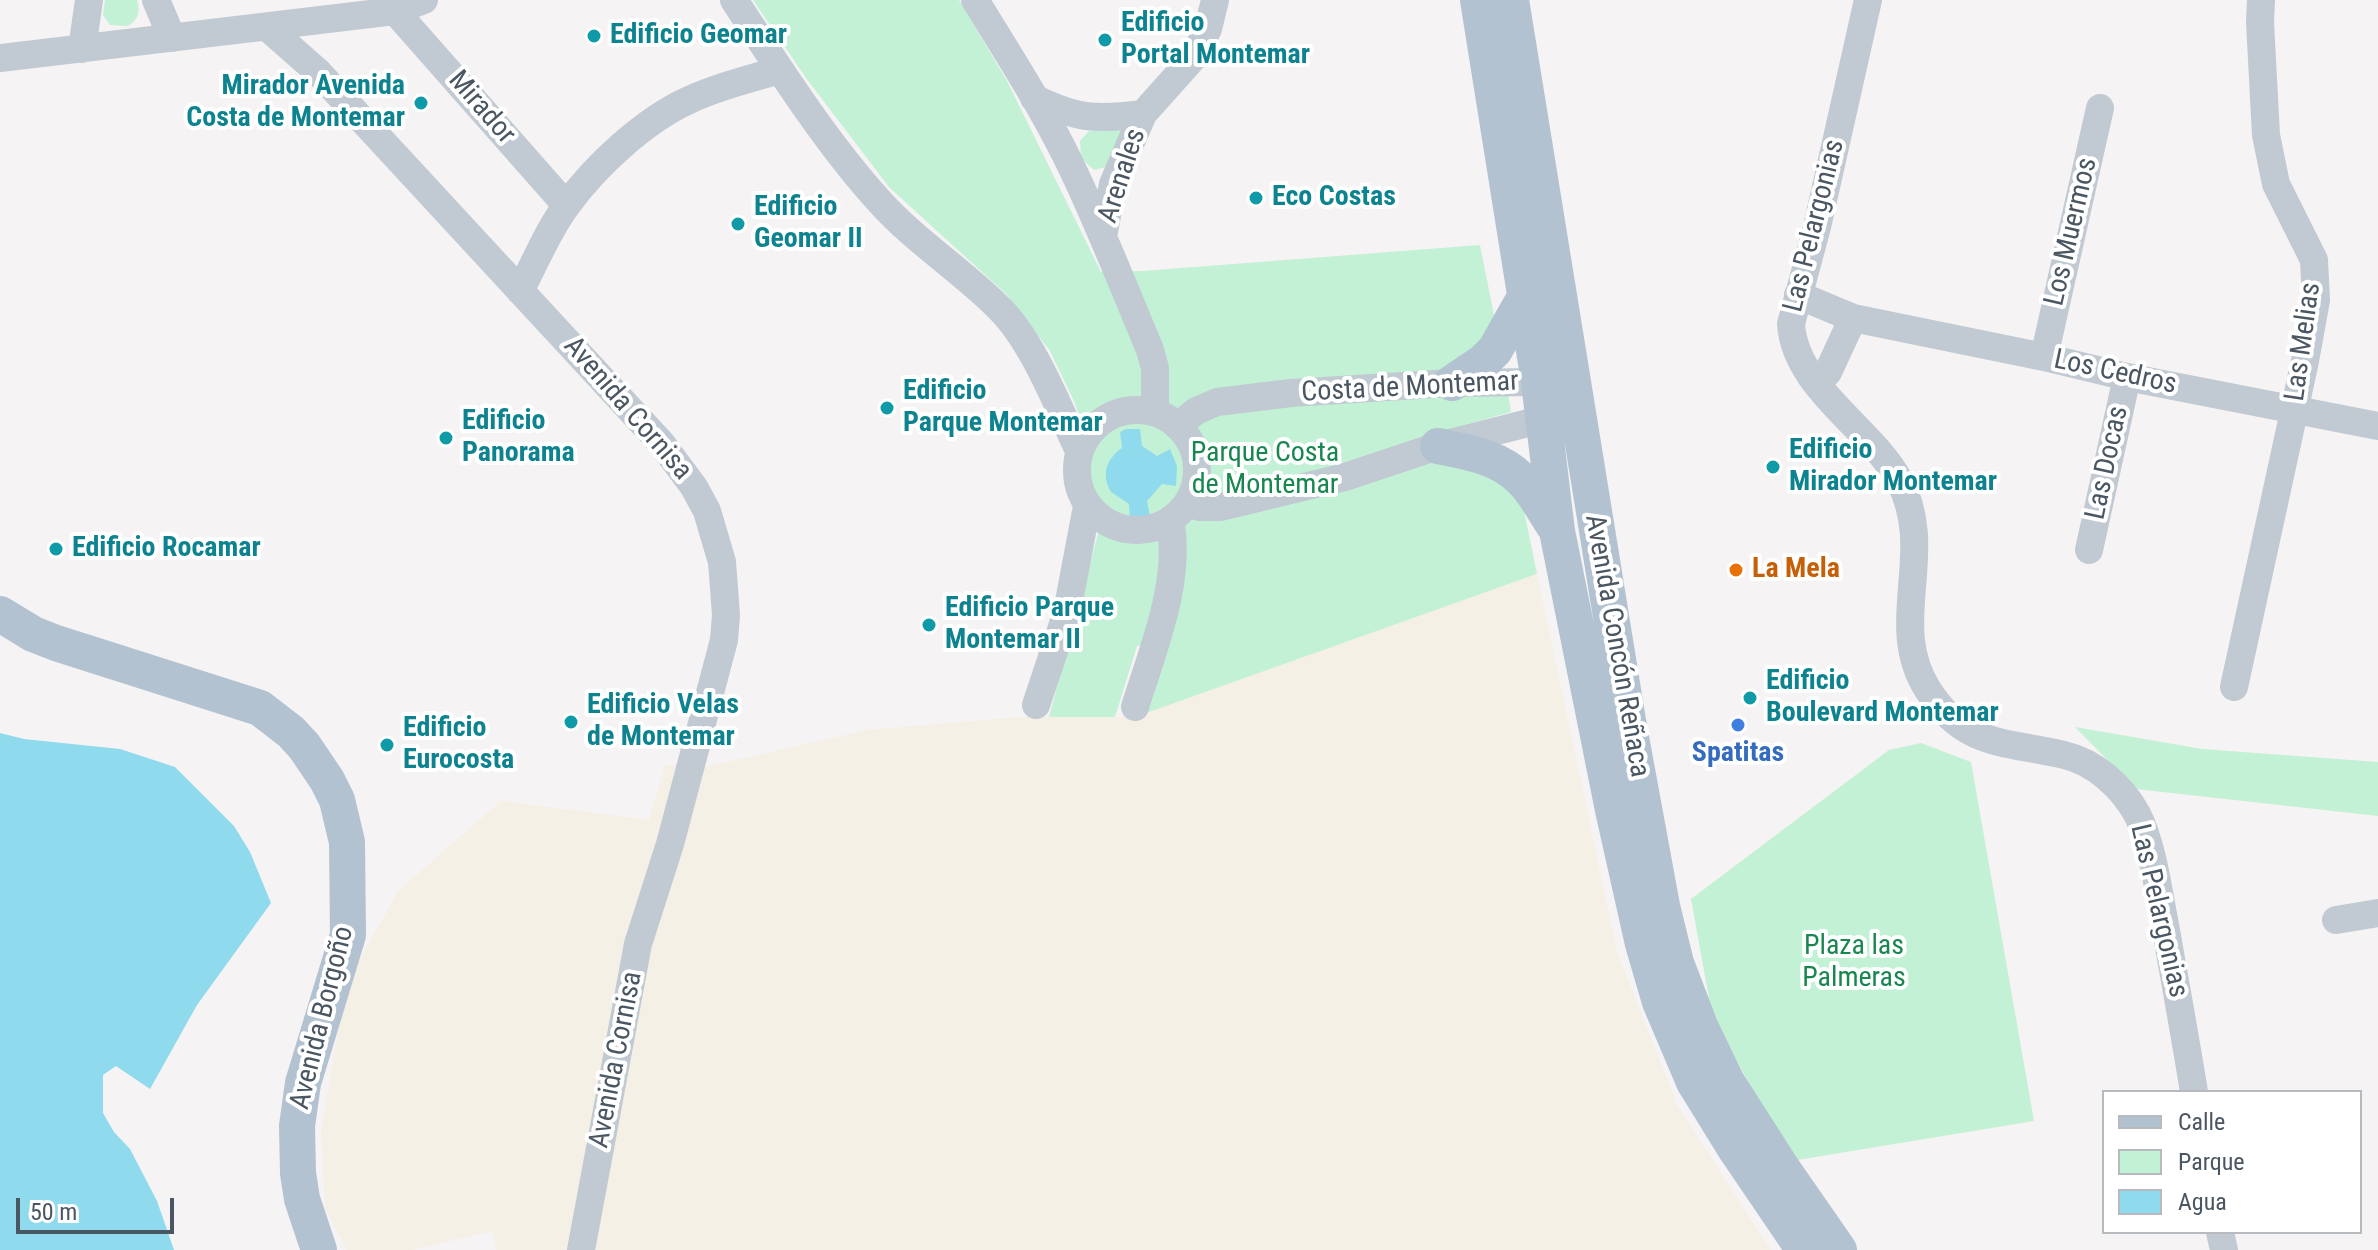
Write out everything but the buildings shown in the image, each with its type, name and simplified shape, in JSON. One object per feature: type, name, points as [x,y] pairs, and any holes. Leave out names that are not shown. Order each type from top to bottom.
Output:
[{"type":"main road","name":"Avenida Concón Reñaca","points":[[1478,0],[1539,382],[1557,531],[1643,944],[1660,1002],[1694,1082],[1804,1250]]},
{"type":"main road","name":"Avenida Concón Reñaca","points":[[1511,0],[1574,401],[1636,766],[1676,963],[1700,1026],[1727,1082],[1839,1250]]},
{"type":"main road","points":[[1452,383],[1495,350],[1526,295]]},
{"type":"main road","points":[[1438,446],[1477,453],[1504,466],[1522,479],[1557,531]]},
{"type":"main road","name":"Avenida Borgoño","points":[[0,614],[33,634],[56,643],[260,708],[298,739],[327,780],[337,800],[347,842],[348,935],[303,1083],[296,1148],[302,1199],[319,1250]]},
{"type":"street","points":[[82,49],[89,0]]},
{"type":"street","points":[[156,0],[172,38]]},
{"type":"street","points":[[0,58],[395,11],[424,0]]},
{"type":"street","points":[[734,0],[780,70],[851,168],[881,203],[1001,310],[1027,348],[1079,451]]},
{"type":"street","points":[[975,0],[1034,98],[1071,167],[1103,237],[1150,350],[1166,419]]},
{"type":"street","name":"Arenales","points":[[1103,237],[1113,184],[1143,114],[1193,58],[1208,29],[1215,0]]},
{"type":"street","name":"Las Pelargonias","points":[[1868,0],[1817,227],[1791,324],[1792,336],[1799,359],[1890,465],[1908,501],[1916,541],[1910,637],[1918,671],[1933,697],[1951,717],[1980,737],[1996,743],[2067,755],[2089,764],[2118,786],[2138,816],[2158,887],[2194,1090]]},
{"type":"street","name":"Las Melias","points":[[2234,687],[2316,300],[2314,260],[2276,184],[2266,135],[2261,0]]},
{"type":"street","name":"Mirador","points":[[395,11],[566,205]]},
{"type":"street","name":"Avenida Cornisa","points":[[268,28],[318,72],[679,464],[707,511],[716,536],[726,589],[724,640],[670,844],[638,944],[581,1250]]},
{"type":"street","points":[[520,291],[566,205],[609,159],[646,126],[697,97],[780,70]]},
{"type":"street","name":"Arenales","points":[[1034,98],[1067,114],[1106,118],[1143,114]]},
{"type":"street","name":"Los Muermos","points":[[2044,357],[2100,108]]},
{"type":"street","name":"Los Cedros","points":[[1798,295],[1853,318],[2127,377],[2378,426]]},
{"type":"street","points":[[1817,383],[1828,372],[1853,318]]},
{"type":"street","name":"Las Docas","points":[[2089,550],[2127,377]]},
{"type":"street","name":"Costa de Montemar","points":[[1166,419],[1217,402],[1291,393],[1452,383],[1539,382],[1574,401]]},
{"type":"street","name":"Costa de Montemar","points":[[1179,512],[1200,507],[1221,507],[1345,477],[1438,446],[1544,419],[1574,401]]},
{"type":"street","points":[[1135,707],[1163,615],[1179,512],[1195,480],[1195,455],[1188,439],[1166,419],[1136,410],[1118,413],[1101,421],[1088,434],[1079,451],[1076,470],[1087,506],[1101,519],[1117,527],[1135,530],[1154,528],[1179,512]]},
{"type":"street","points":[[1036,705],[1067,612],[1087,506]]},
{"type":"street","points":[[2336,920],[2378,913]]},
{"type":"green space","points":[[105,0],[137,0],[139,11],[136,18],[128,26],[110,25],[103,15]]},
{"type":"green space","name":"Parque Costa de Montemar","points":[[753,0],[959,0],[1007,81],[1101,272],[1480,245],[1495,320],[1460,394],[1508,394],[1511,412],[1439,432],[1522,501],[1537,574],[1145,714],[1159,642],[1137,646],[1115,717],[1049,717],[1099,530],[1083,476],[1090,449],[1074,401],[1050,351],[1006,294],[889,187],[806,78]]},
{"type":"green space","points":[[1127,130],[1111,166],[1094,170],[1081,158],[1080,141],[1089,131]]},
{"type":"green space","points":[[2075,727],[2202,749],[2378,762],[2378,816],[2136,789]]},
{"type":"green space","name":"Plaza las Palmeras","points":[[1921,743],[1971,762],[2034,1121],[1791,1161],[1712,1015],[1691,899],[1889,750]]},
{"type":"sand","points":[[1537,574],[1617,952],[1678,1107],[1771,1250],[496,1250],[492,1231],[413,1250],[347,1250],[325,1208],[321,1131],[346,985],[398,891],[501,801],[649,820],[665,765],[704,767],[868,730],[1021,717],[1135,717]]},
{"type":"water","points":[[1140,429],[1142,446],[1157,456],[1170,449],[1177,466],[1176,486],[1162,484],[1147,501],[1150,517],[1130,521],[1129,504],[1111,492],[1106,480],[1109,462],[1122,448],[1120,432]]},
{"type":"water","points":[[0,733],[24,739],[120,749],[175,767],[234,826],[250,852],[271,903],[197,1005],[150,1089],[116,1066],[103,1075],[103,1113],[114,1132],[130,1149],[157,1201],[174,1250],[0,1250]]},
{"type":"place","name":"Edificio Geomar","points":[[594,36]]},
{"type":"place","name":"Edificio Portal Montemar","points":[[1105,40]]},
{"type":"place","name":"Mirador Avenida Costa de Montemar","points":[[421,103]]},
{"type":"place","name":"Eco Costas","points":[[1256,198]]},
{"type":"place","name":"Edificio Geomar II","points":[[738,224]]},
{"type":"place","name":"Edificio Parque Montemar","points":[[887,408]]},
{"type":"place","name":"Edificio Panorama","points":[[446,438]]},
{"type":"place","name":"Edificio Mirador Montemar","points":[[1773,467]]},
{"type":"place","name":"Edificio Rocamar","points":[[56,549]]},
{"type":"place","name":"La Mela","points":[[1736,570]]},
{"type":"place","name":"Edificio Parque Montemar II","points":[[929,625]]},
{"type":"place","name":"Edificio Boulevard Montemar","points":[[1750,698]]},
{"type":"place","name":"Edificio Velas de Montemar","points":[[571,722]]},
{"type":"place","name":"Spatitas","points":[[1738,725]]},
{"type":"place","name":"Edificio Eurocosta","points":[[387,745]]}]
